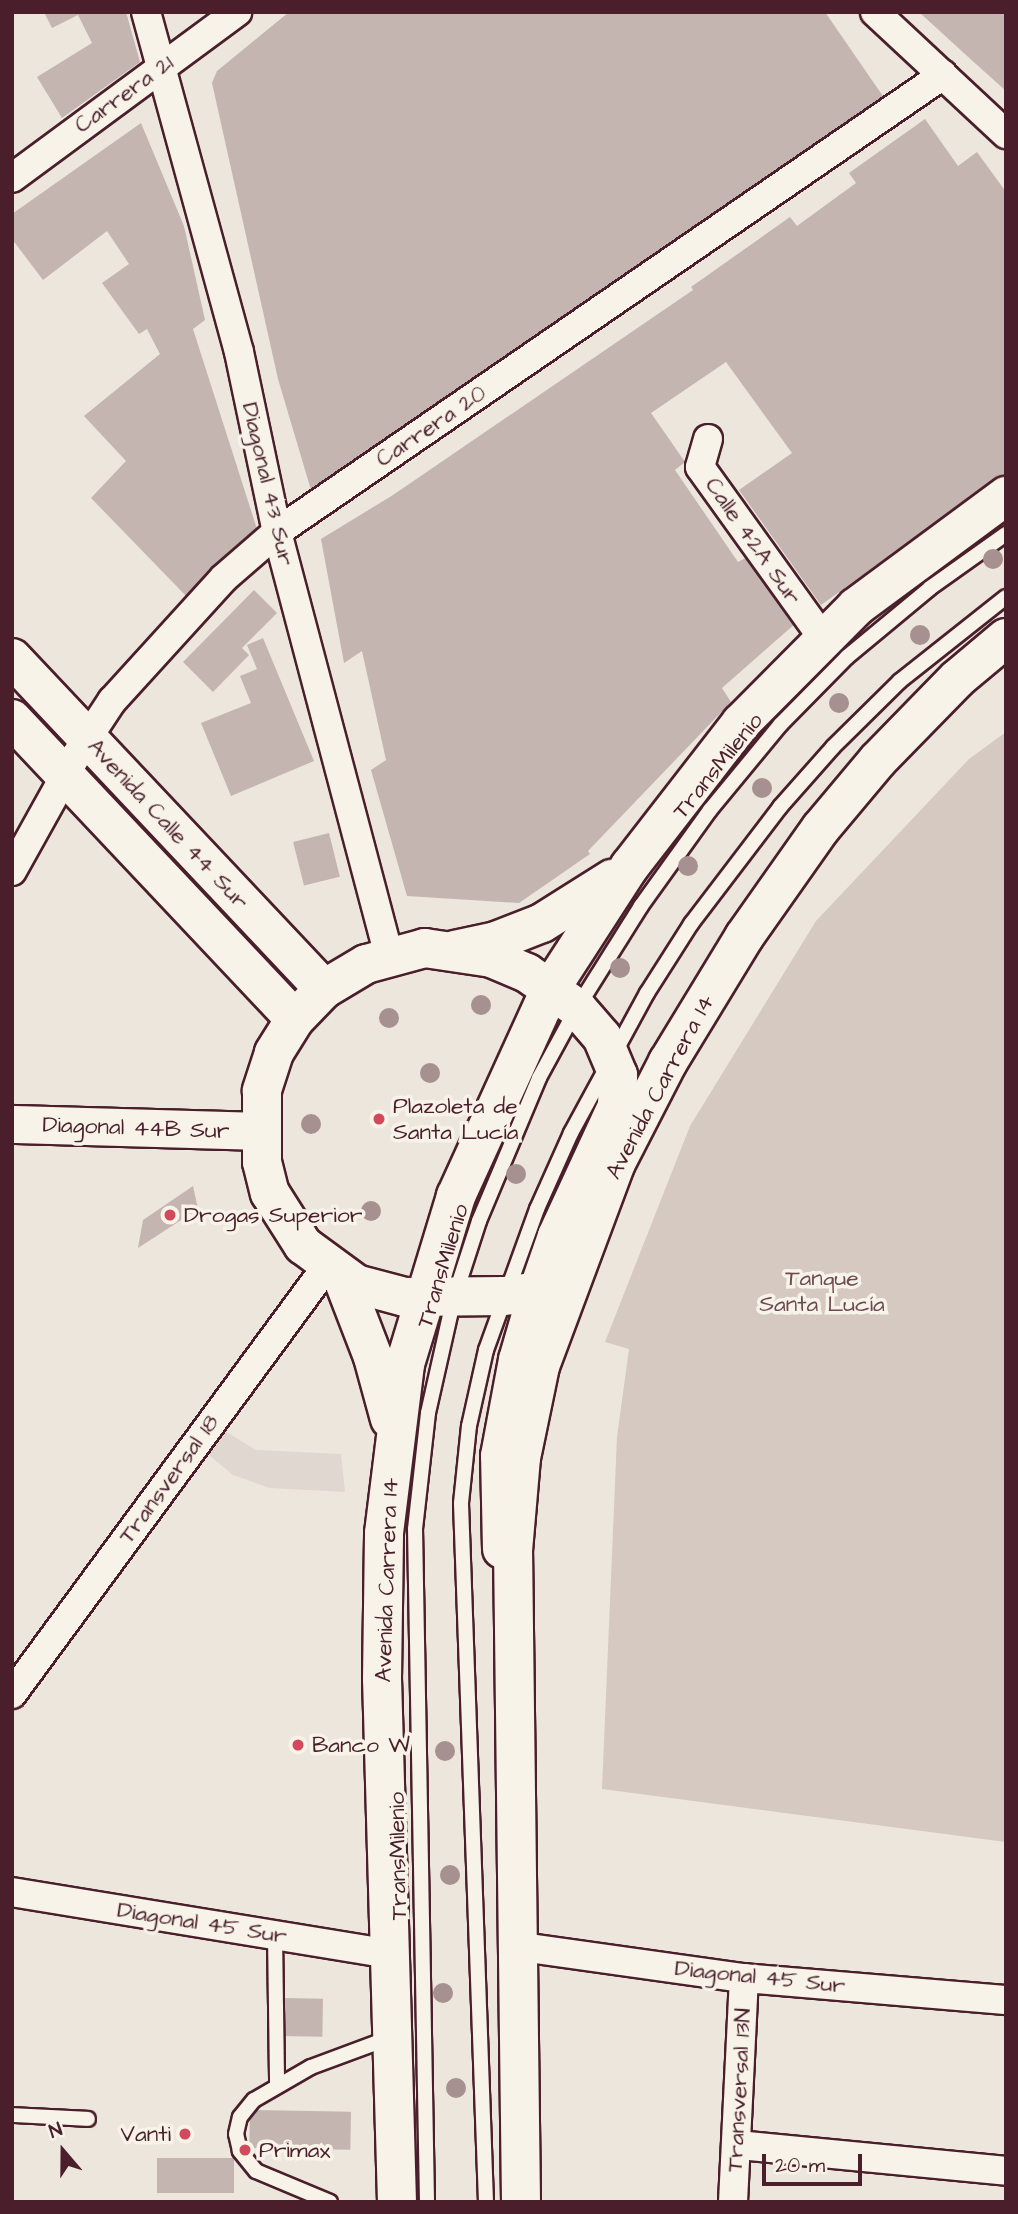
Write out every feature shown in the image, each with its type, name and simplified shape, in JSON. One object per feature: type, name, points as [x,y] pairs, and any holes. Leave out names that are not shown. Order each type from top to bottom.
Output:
[{"type":"main road","name":"Avenida Carrera 14","points":[[397,2202],[382,1599],[393,1434],[438,1298],[456,1196],[564,998],[630,866],[741,723],[822,637],[887,582],[1006,496]]},
{"type":"main road","name":"Avenida Carrera 14","points":[[537,1291],[744,937],[821,828],[878,760],[957,679],[1006,638]]},
{"type":"main road","name":"Avenida Calle 44 Sur","points":[[12,658],[324,989]]},
{"type":"main road","name":"Avenida Calle 44 Sur","points":[[12,719],[295,1018]]},
{"type":"main road","points":[[454,950],[496,941],[542,923],[630,866]]},
{"type":"main road","points":[[537,1291],[438,1298],[387,1294],[334,1270],[284,1221],[262,1162],[262,1091],[274,1053],[295,1018],[324,989],[355,970],[389,957],[425,948],[454,950],[492,958],[564,998]]},
{"type":"main road","name":"Avenida Carrera 14","points":[[521,2202],[515,1946],[513,1551],[521,1458],[540,1366],[537,1291],[569,1205],[617,1106],[620,1090],[611,1056],[564,998]]},
{"type":"main road","points":[[334,1270],[385,1394],[393,1434]]},
{"type":"street","name":"Diagonal 43 Sur","points":[[146,12],[239,352],[277,532],[389,957]]},
{"type":"street","name":"Carrera 21","points":[[12,178],[237,12]]},
{"type":"street","points":[[875,12],[1006,134]]},
{"type":"street","name":"Carrera 20","points":[[12,871],[65,775],[112,701],[163,641],[277,532],[943,75]]},
{"type":"street","name":"Calle 42A Sur","points":[[708,439],[701,467],[822,637]]},
{"type":"street","name":"Diagonal 44B Sur","points":[[12,1124],[261,1131]]},
{"type":"street","name":"Transversal 18","points":[[12,1694],[334,1270]]},
{"type":"street","name":"Diagonal 45 Sur","points":[[12,1892],[391,1954]]},
{"type":"street","name":"Diagonal 45 Sur","points":[[515,1946],[744,1978],[1006,2000]]},
{"type":"street","name":"Transversal 13N","points":[[733,2202],[738,2145],[744,1978]]},
{"type":"street","points":[[738,2145],[1006,2171]]},
{"type":"lane","name":"TransMilenio","points":[[564,998],[780,725],[884,624],[1006,534]]},
{"type":"lane","points":[[611,1056],[691,924],[780,807],[900,681],[1006,597]]},
{"type":"lane","points":[[486,2202],[461,1503],[469,1426],[537,1291]]},
{"type":"lane","name":"TransMilenio","points":[[427,2202],[415,1529],[438,1298]]},
{"type":"lane","points":[[275,1935],[277,2086]]},
{"type":"lane","points":[[330,2202],[256,2171],[240,2151],[236,2134],[240,2117],[277,2086],[311,2067],[393,2036]]},
{"type":"lane","points":[[12,2115],[88,2119]]},
{"type":"shaded area","points":[[225,1431],[256,1450],[341,1454],[345,1492],[270,1488],[233,1475],[209,1455]]},
{"type":"green space","name":"Tanque Santa Lucía","points":[[1006,732],[1006,1842],[602,1789],[617,1437],[629,1349],[605,1342],[690,1126],[816,921],[969,759]]},
{"type":"building","points":[[44,12],[126,12],[140,62],[62,118],[37,77],[92,43],[78,15],[52,28]]},
{"type":"building","points":[[289,12],[825,12],[887,102],[322,494],[311,490],[278,379],[212,83],[217,71]]},
{"type":"building","points":[[919,12],[1006,12],[1006,91],[966,55]]},
{"type":"building","points":[[925,119],[958,166],[977,152],[1006,192],[1006,473],[821,605],[739,490],[792,453],[726,362],[651,413],[685,462],[675,470],[738,562],[747,557],[796,623],[722,688],[731,702],[588,851],[590,854],[519,903],[407,896],[371,770],[386,760],[362,651],[344,663],[321,539],[393,495],[693,290],[691,287],[790,217],[797,226],[856,183],[849,173]]},
{"type":"building","points":[[141,123],[184,226],[205,320],[193,329],[257,529],[189,599],[91,498],[126,461],[84,416],[160,354],[147,329],[139,334],[102,283],[129,264],[107,231],[43,280],[12,239],[12,214]]},
{"type":"building","points":[[254,590],[277,613],[242,648],[249,655],[213,692],[183,662]]},
{"type":"building","points":[[263,638],[314,761],[231,796],[201,723],[251,703],[240,676],[257,669],[247,645]]},
{"type":"building","points":[[329,833],[340,877],[304,886],[293,842]]},
{"type":"building","name":"Drogas Superior","points":[[193,1186],[198,1209],[138,1248],[143,1220]]},
{"type":"building","points":[[282,1998],[323,1999],[322,2037],[281,2036]]},
{"type":"building","points":[[250,2110],[351,2112],[350,2150],[249,2148]]},
{"type":"building","points":[[157,2158],[234,2158],[234,2193],[157,2193]]},
{"type":"place","name":"Plazoleta de Santa Lucía","points":[[379,1119]]},
{"type":"place","name":"Drogas Superior","points":[[170,1215]]},
{"type":"place","name":"Banco W","points":[[298,1745]]},
{"type":"place","name":"Vanti","points":[[185,2134]]},
{"type":"place","name":"Primax","points":[[245,2150]]}]
